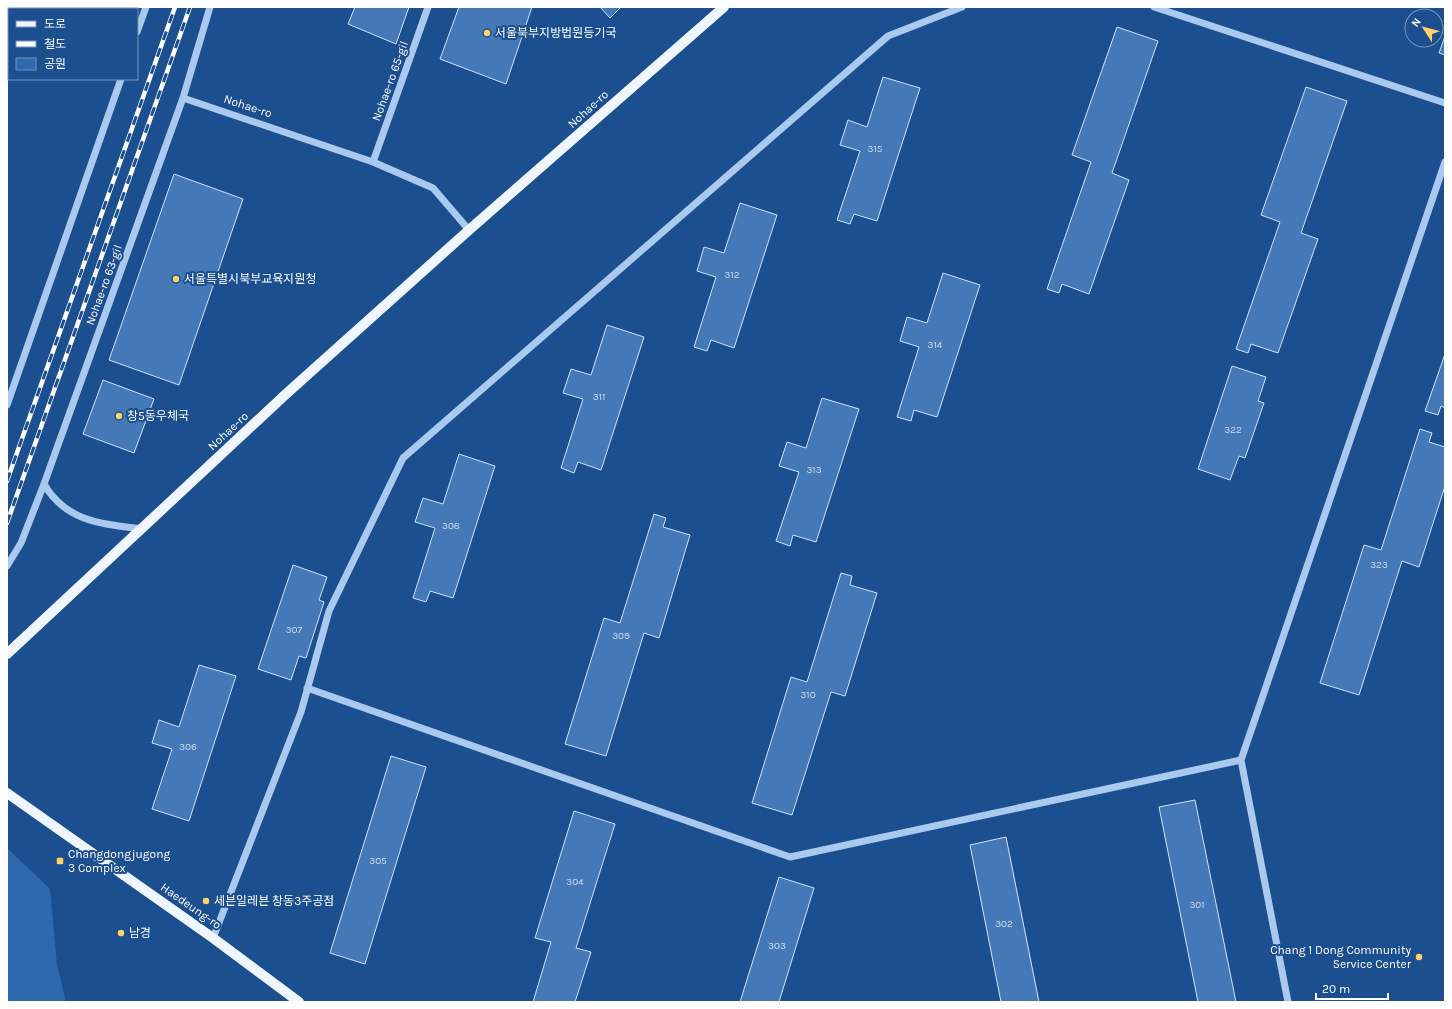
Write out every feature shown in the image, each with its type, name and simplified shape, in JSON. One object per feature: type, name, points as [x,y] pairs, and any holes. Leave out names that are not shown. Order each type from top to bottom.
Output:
[{"type":"main road","name":"Nohae-ro","points":[[7,654],[286,394],[469,230],[724,7]]},
{"type":"main road","name":"Haedeung-ro","points":[[7,793],[213,938],[300,1002]]},
{"type":"street","points":[[138,29],[146,7]]},
{"type":"street","name":"Nohae-ro 63-gil","points":[[7,566],[21,543],[44,484],[183,98],[210,7]]},
{"type":"street","name":"Nohae-ro 65-gil","points":[[373,162],[428,7]]},
{"type":"street","points":[[213,938],[301,712],[329,611],[404,458],[888,36],[962,7]]},
{"type":"street","points":[[1154,7],[1445,104]]},
{"type":"street","points":[[7,404],[121,80]]},
{"type":"street","name":"Nohae-ro","points":[[183,98],[373,162],[433,188],[469,230]]},
{"type":"street","points":[[1288,1002],[1241,760],[1445,162]]},
{"type":"street","points":[[44,484],[56,500],[83,519],[96,523],[142,529]]},
{"type":"street","points":[[307,688],[790,857],[1241,760]]},
{"type":"green space","points":[[7,848],[50,889],[57,965],[66,1002],[7,1002]]},
{"type":"building","points":[[355,7],[409,7],[396,44],[348,24]]},
{"type":"building","name":"서울북부지방법원등기국","points":[[459,7],[532,7],[506,84],[440,59]]},
{"type":"building","points":[[600,7],[621,7],[610,18]]},
{"type":"building","points":[[1117,27],[1158,41],[1112,173],[1129,180],[1089,294],[1062,284],[1059,293],[1047,289],[1091,162],[1072,155]]},
{"type":"building","points":[[1445,36],[1445,55],[1439,53],[1441,48],[1444,48]]},
{"type":"building","points":[[883,77],[920,88],[877,221],[854,214],[850,224],[837,220],[860,151],[840,145],[848,120],[867,127]]},
{"type":"building","points":[[1306,87],[1347,101],[1301,233],[1318,239],[1278,353],[1251,344],[1248,353],[1236,349],[1280,222],[1261,215]]},
{"type":"building","name":"서울특별시북부교육지원청","points":[[174,174],[243,199],[179,385],[109,360]]},
{"type":"building","points":[[740,203],[777,215],[734,348],[711,340],[707,351],[694,347],[716,277],[697,271],[704,247],[724,253]]},
{"type":"building","points":[[943,273],[980,285],[937,417],[914,410],[911,421],[897,417],[919,347],[900,341],[907,317],[927,323]]},
{"type":"building","points":[[607,325],[644,337],[601,470],[578,462],[574,473],[561,468],[583,399],[563,393],[571,369],[591,375]]},
{"type":"building","points":[[1445,354],[1445,408],[1441,406],[1438,415],[1425,411]]},
{"type":"building","points":[[1232,366],[1266,377],[1258,401],[1264,403],[1245,458],[1239,456],[1230,480],[1198,469]]},
{"type":"building","name":"창5동우체국","points":[[103,380],[154,399],[134,453],[83,434]]},
{"type":"building","points":[[822,398],[859,409],[816,542],[793,535],[790,546],[776,541],[799,472],[779,466],[787,442],[806,448]]},
{"type":"building","points":[[1420,429],[1432,433],[1429,442],[1445,447],[1445,486],[1419,567],[1402,561],[1359,695],[1320,683],[1364,545],[1381,550]]},
{"type":"building","points":[[459,454],[495,466],[453,598],[430,591],[426,602],[413,598],[435,528],[415,522],[423,498],[443,504]]},
{"type":"building","points":[[654,514],[666,518],[663,527],[690,535],[659,638],[644,633],[606,756],[565,744],[604,618],[620,623]]},
{"type":"building","points":[[293,565],[327,577],[319,600],[324,602],[306,658],[299,656],[291,680],[258,669]]},
{"type":"building","points":[[841,573],[852,576],[850,585],[877,593],[845,696],[831,692],[792,815],[752,803],[791,677],[807,682]]},
{"type":"building","points":[[199,665],[236,676],[189,821],[152,809],[172,749],[152,743],[159,720],[179,727]]},
{"type":"building","points":[[391,756],[426,767],[365,964],[330,953]]},
{"type":"building","points":[[1195,800],[1236,1002],[1198,1002],[1159,807]]},
{"type":"building","points":[[574,811],[615,824],[576,948],[591,952],[575,1002],[533,1002],[551,942],[535,938]]},
{"type":"building","points":[[1006,837],[1039,1002],[1001,1002],[970,845]]},
{"type":"building","points":[[779,877],[814,888],[779,1002],[740,1002]]},
{"type":"railway","points":[[7,481],[175,7]]},
{"type":"railway","points":[[7,523],[190,7]]},
{"type":"place","name":"서울북부지방법원등기국","points":[[487,33]]},
{"type":"place","name":"서울특별시북부교육지원청","points":[[176,279]]},
{"type":"place","name":"창5동우체국","points":[[119,416]]},
{"type":"place","name":"Changdongjugong 3 Complex","points":[[60,861]]},
{"type":"place","name":"세븐일레븐 창동3주공점","points":[[206,901]]},
{"type":"place","name":"남경","points":[[121,933]]},
{"type":"place","name":"Chang 1 Dong Community Service Center","points":[[1419,957]]}]
